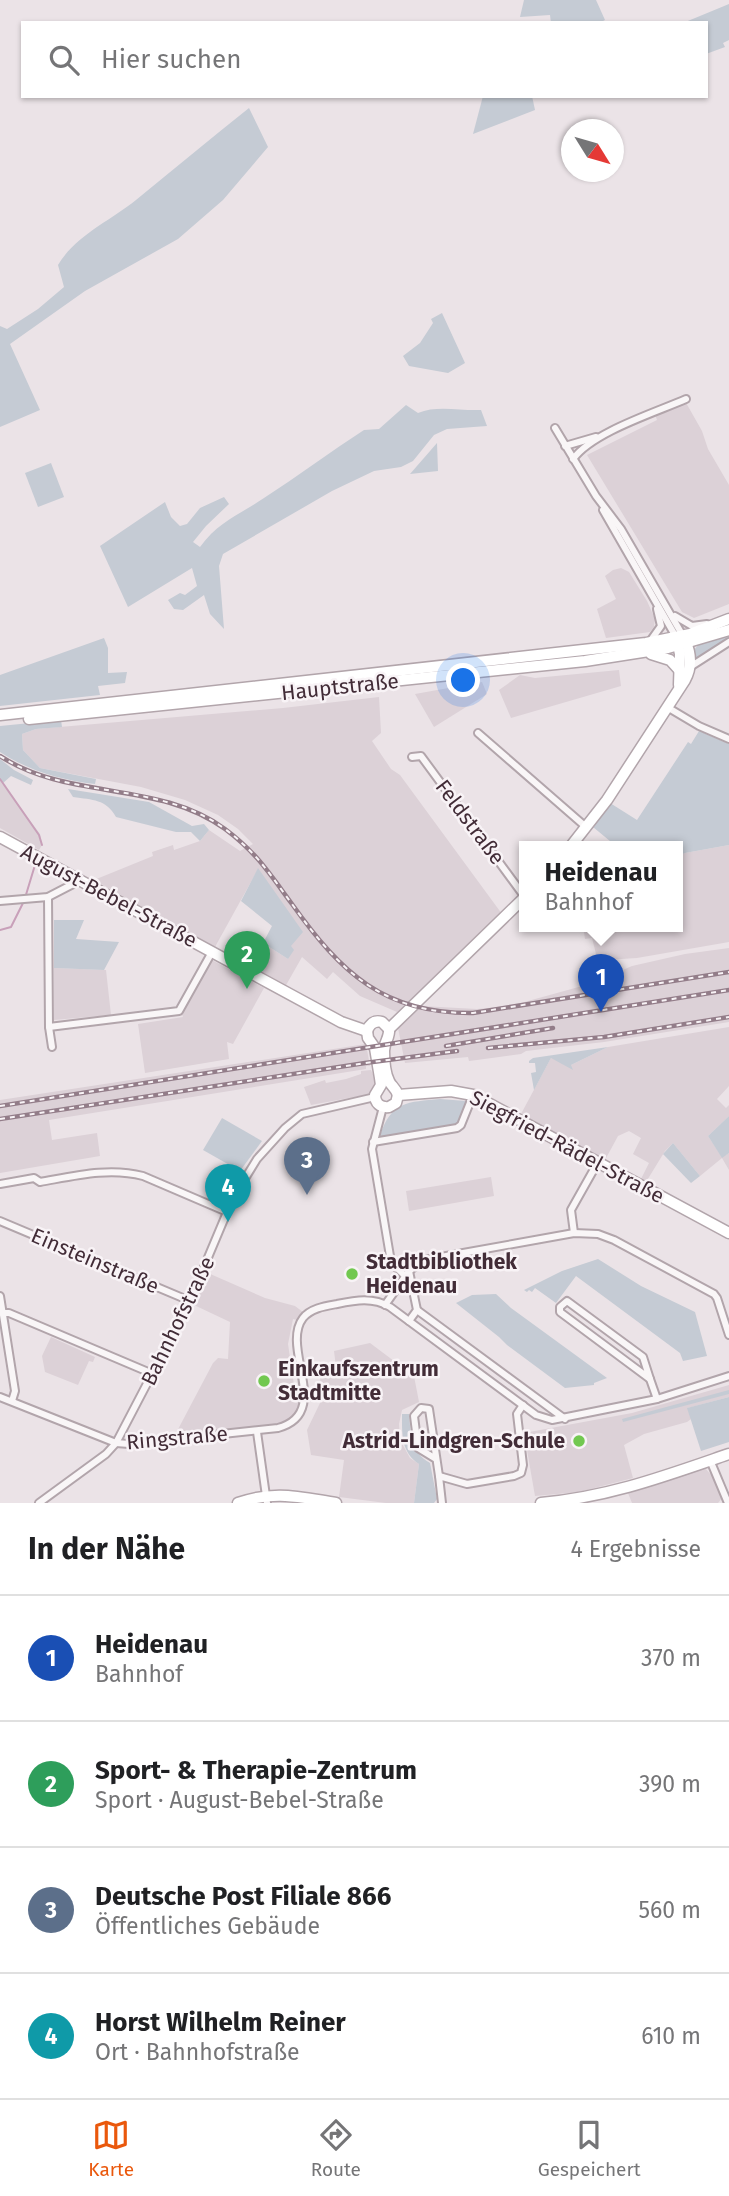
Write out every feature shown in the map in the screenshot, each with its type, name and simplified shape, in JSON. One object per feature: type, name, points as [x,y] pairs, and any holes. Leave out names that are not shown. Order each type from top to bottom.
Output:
[{"type":"street","points":[[573,458],[586,445],[601,436],[686,399]]},
{"type":"street","points":[[555,428],[681,641]]},
{"type":"street","points":[[565,446],[601,436]]},
{"type":"street","points":[[575,841],[607,800],[688,674],[681,641],[669,610],[621,528],[596,496]]},
{"type":"street","points":[[652,594],[661,626],[645,648],[685,669],[693,667],[729,642]]},
{"type":"street","points":[[669,610],[681,621],[692,626],[729,618]]},
{"type":"street","points":[[681,641],[729,618]]},
{"type":"street","points":[[681,641],[729,630]]},
{"type":"street","name":"Hauptstraße","points":[[0,722],[409,680],[681,641]]},
{"type":"street","name":"Hauptstraße","points":[[0,715],[645,648]]},
{"type":"street","points":[[667,707],[699,726],[729,739]]},
{"type":"street","points":[[478,733],[586,827]]},
{"type":"street","name":"Feldstraße","points":[[412,758],[421,756],[519,890]]},
{"type":"street","name":"August-Bebel-Straße","points":[[0,837],[341,1022],[367,1031]]},
{"type":"street","points":[[0,901],[48,897],[77,880]]},
{"type":"street","points":[[48,897],[49,1027],[52,1047]]},
{"type":"street","points":[[389,1029],[519,902]]},
{"type":"street","points":[[49,1027],[179,1011],[212,952]]},
{"type":"street","points":[[376,1021],[382,1022],[389,1029],[389,1038],[379,1043],[368,1038],[367,1031],[376,1021]]},
{"type":"street","points":[[379,1043],[386,1071],[385,1085]]},
{"type":"street","points":[[385,1085],[396,1088],[398,1095],[394,1105],[383,1107],[377,1104],[375,1097],[376,1090],[385,1085]]},
{"type":"street","name":"Siegfried-Rädel-Straße","points":[[398,1095],[451,1091],[473,1095],[729,1233]]},
{"type":"street","points":[[373,1142],[457,1128],[461,1125],[473,1095]]},
{"type":"street","name":"Bahnhofstraße","points":[[39,1503],[117,1443],[190,1301],[227,1212],[253,1165],[294,1118],[310,1110],[375,1097]]},
{"type":"street","points":[[383,1107],[372,1149],[391,1262],[407,1274],[417,1310],[565,1419]]},
{"type":"street","points":[[574,1233],[571,1210],[598,1162]]},
{"type":"street","points":[[0,1184],[34,1178],[40,1182],[103,1172],[129,1172],[227,1212]]},
{"type":"street","name":"Einsteinstraße","points":[[0,1220],[190,1301]]},
{"type":"street","points":[[385,1304],[407,1274],[424,1261],[436,1257],[574,1233],[598,1234],[614,1240],[717,1298],[729,1335]]},
{"type":"street","points":[[0,1296],[15,1391],[12,1401]]},
{"type":"street","points":[[257,1432],[287,1425],[302,1408],[304,1397],[298,1337],[301,1321],[308,1313],[318,1308],[361,1300],[385,1304],[536,1415],[552,1420],[657,1399],[729,1376]]},
{"type":"street","points":[[650,1379],[560,1312],[559,1307],[563,1303],[570,1303],[643,1357],[657,1399]]},
{"type":"street","points":[[409,1321],[417,1310]]},
{"type":"street","points":[[3,1313],[9,1312],[153,1374]]},
{"type":"street","name":"Ringstraße","points":[[0,1397],[117,1443],[257,1432],[267,1499]]},
{"type":"street","points":[[439,1476],[467,1484],[521,1473],[523,1465],[517,1414],[523,1405]]},
{"type":"street","points":[[436,1459],[430,1458],[418,1448],[414,1422],[416,1412],[421,1408],[429,1409],[439,1476],[442,1503]]},
{"type":"street","points":[[541,1503],[594,1497],[621,1490],[729,1454]]},
{"type":"street","points":[[710,1460],[729,1503]]},
{"type":"street","points":[[238,1503],[267,1499],[277,1494],[336,1503]]},
{"type":"shaded area","points":[[524,0],[596,0],[605,20],[551,21],[550,15],[520,17]]},
{"type":"shaded area","points":[[729,4],[729,40],[723,43],[725,47],[708,53],[708,21],[688,21]]},
{"type":"shaded area","points":[[482,98],[532,98],[535,110],[473,134]]},
{"type":"shaded area","points":[[249,108],[268,147],[223,200],[178,239],[85,291],[10,344],[40,410],[0,427],[0,326],[7,329],[38,309],[64,287],[58,265],[74,245],[136,200]]},
{"type":"shaded area","points":[[442,313],[465,363],[448,373],[409,366],[403,356],[420,343],[433,323],[431,319]]},
{"type":"shaded area","points":[[685,401],[729,485],[729,604],[694,618],[682,612],[587,455],[657,420],[655,414]]},
{"type":"shaded area","points":[[406,405],[418,413],[441,409],[481,410],[487,426],[447,429],[434,435],[413,461],[401,467],[374,471],[332,491],[223,554],[219,566],[224,629],[210,614],[204,595],[183,610],[174,609],[168,600],[180,593],[185,595],[197,586],[192,568],[128,607],[100,546],[165,502],[171,517],[180,526],[187,524],[200,508],[224,497],[229,504],[193,542],[200,547],[230,519],[364,430],[379,429]]},
{"type":"shaded area","points":[[437,443],[438,471],[410,474]]},
{"type":"shaded area","points":[[51,463],[64,497],[38,507],[25,473]]},
{"type":"shaded area","points":[[621,568],[629,572],[647,601],[655,619],[654,627],[650,632],[606,638],[597,609],[616,599],[605,576]]},
{"type":"shaded area","points":[[729,633],[729,639],[693,662],[693,651],[700,643]]},
{"type":"shaded area","points":[[104,638],[108,648],[108,673],[127,672],[125,683],[98,686],[100,695],[0,706],[0,675]]},
{"type":"shaded area","points":[[619,670],[621,686],[511,718],[499,690],[520,675],[535,678]]},
{"type":"shaded area","points":[[482,682],[487,694],[434,727],[415,694]]},
{"type":"shaded area","points":[[379,697],[381,733],[372,741],[502,914],[397,1012],[360,996],[333,972],[327,979],[302,957],[285,987],[250,967],[263,943],[288,959],[290,946],[258,869],[215,947],[94,880],[153,856],[152,852],[173,845],[174,850],[200,841],[209,830],[240,851],[253,844],[218,815],[185,800],[141,787],[40,768],[23,750],[22,734],[36,729]]},
{"type":"shaded area","points":[[61,720],[62,727],[36,729],[22,734],[23,750],[40,768],[96,779],[95,784],[46,774],[0,752],[0,726]]},
{"type":"shaded area","points":[[699,731],[729,744],[729,845],[683,854],[683,841],[610,841],[593,827],[610,803],[637,820],[688,742],[691,744]]},
{"type":"shaded area","points":[[0,759],[33,780],[31,785],[11,776],[3,783],[0,781]]},
{"type":"shaded area","points":[[0,781],[40,834],[42,845],[39,850],[0,828]]},
{"type":"shaded area","points":[[68,789],[149,802],[192,826],[204,824],[209,830],[200,841],[191,832],[176,832],[116,817],[103,804],[73,797]]},
{"type":"shaded area","points":[[729,845],[729,942],[637,958],[606,960],[596,954],[592,938],[585,939],[584,932],[683,932],[685,853]]},
{"type":"shaded area","points":[[258,868],[303,932],[291,946],[294,950],[288,959],[263,943],[272,926],[241,901]]},
{"type":"shaded area","points":[[54,920],[84,920],[76,939],[119,942],[104,970],[54,968]]},
{"type":"shaded area","points":[[729,948],[729,1022],[477,1060],[469,1061],[468,1057],[405,1063],[398,1028],[421,1006],[477,1009],[510,1006],[593,983],[632,966],[685,954]]},
{"type":"shaded area","points":[[210,959],[264,988],[233,1044],[227,1042],[229,1059],[145,1073],[138,1024],[183,1017],[181,1012]]},
{"type":"shaded area","points":[[54,968],[106,970],[111,1015],[54,1020]]},
{"type":"shaded area","points":[[729,1027],[729,1086],[717,1099],[726,1108],[729,1105],[729,1116],[708,1136],[722,1157],[729,1153],[729,1170],[722,1158],[700,1176],[673,1143],[646,1182],[641,1179],[649,1163],[633,1154],[641,1138],[629,1131],[618,1136],[605,1160],[521,1114],[551,1058],[571,1065],[608,1047]]},
{"type":"shaded area","points":[[366,1044],[370,1066],[366,1066],[366,1069],[49,1120],[52,1140],[97,1133],[100,1156],[0,1173],[0,1100]]},
{"type":"shaded area","points":[[608,1047],[571,1065],[573,1070],[551,1058],[534,1090],[531,1073],[536,1072],[535,1063],[529,1063],[533,1058]]},
{"type":"shaded area","points":[[371,1070],[377,1083],[370,1093],[311,1105],[304,1087],[325,1080],[326,1083],[346,1079],[361,1074],[361,1071]]},
{"type":"shaded area","points":[[440,1099],[466,1101],[468,1104],[460,1123],[455,1127],[383,1138],[380,1136],[384,1124],[395,1110],[410,1103]]},
{"type":"shaded area","points":[[729,1116],[729,1153],[722,1158],[708,1136]]},
{"type":"shaded area","points":[[222,1118],[262,1141],[240,1171],[203,1150]]},
{"type":"shaded area","points":[[673,1143],[700,1176],[691,1183],[663,1154]]},
{"type":"shaded area","points":[[491,1177],[494,1196],[409,1211],[406,1191]]},
{"type":"shaded area","points":[[598,1259],[641,1286],[695,1312],[707,1356],[683,1361],[680,1353],[576,1276],[556,1303],[535,1288],[532,1292],[524,1290],[562,1271]]},
{"type":"shaded area","points":[[208,1273],[265,1298],[295,1306],[303,1312],[297,1320],[293,1319],[288,1344],[294,1385],[298,1385],[304,1397],[302,1408],[287,1425],[259,1430],[239,1428],[175,1435],[213,1363],[218,1358],[228,1359],[230,1322],[194,1305]]},
{"type":"shaded area","points":[[496,1294],[511,1308],[607,1378],[594,1385],[565,1388],[456,1303],[472,1295]]},
{"type":"shaded area","points":[[51,1337],[95,1357],[93,1362],[89,1361],[78,1385],[45,1372],[42,1356]]},
{"type":"shaded area","points":[[370,1343],[414,1376],[419,1402],[402,1410],[399,1424],[400,1440],[410,1458],[419,1464],[414,1503],[386,1503],[339,1497],[344,1460],[311,1455],[307,1430],[320,1403],[320,1378],[337,1375],[334,1351]]},
{"type":"shaded area","name":"Astrid-Lindgren-Schule","points":[[729,1385],[729,1397],[688,1408],[691,1419],[687,1422],[644,1434],[624,1445],[633,1478],[579,1492],[535,1496],[524,1433],[632,1413]]},
{"type":"shaded area","points":[[729,1390],[729,1394],[623,1422],[622,1419]]},
{"type":"shaded area","points":[[729,1397],[729,1442],[701,1451],[687,1408]]},
{"type":"shaded area","points":[[402,1414],[409,1414],[415,1448],[423,1459],[430,1463],[437,1499],[434,1503],[414,1503],[419,1464],[406,1448]]},
{"type":"shaded area","points":[[704,1467],[713,1477],[722,1498],[718,1503],[632,1503],[628,1493]]},
{"type":"waterway","points":[[0,779],[39,835],[42,845]]},
{"type":"waterway","points":[[25,898],[35,865]]},
{"type":"waterway","points":[[0,930],[11,927],[23,903]]},
{"type":"railway","points":[[0,756],[55,780],[171,803],[199,814],[225,829],[262,864],[310,929],[347,969],[368,985],[414,1006],[473,1013],[729,972]]},
{"type":"railway","points":[[0,1106],[729,990]]},
{"type":"railway","points":[[488,1048],[604,1037],[729,1017]]},
{"type":"railway","points":[[446,1046],[553,1028]]},
{"type":"railway","points":[[0,1119],[457,1051]]},
{"type":"place","name":"Sport- & Therapie-Zentrum","points":[[247,989]]},
{"type":"place","name":"Heidenau","points":[[601,1012]]},
{"type":"place","name":"Deutsche Post Filiale 866","points":[[307,1195]]},
{"type":"place","name":"Horst Wilhelm Reiner","points":[[228,1222]]},
{"type":"place","name":"Stadtbibliothek Heidenau","points":[[352,1274]]},
{"type":"place","name":"Einkaufszentrum Stadtmitte","points":[[264,1381]]},
{"type":"place","name":"Astrid-Lindgren-Schule","points":[[579,1441]]}]
